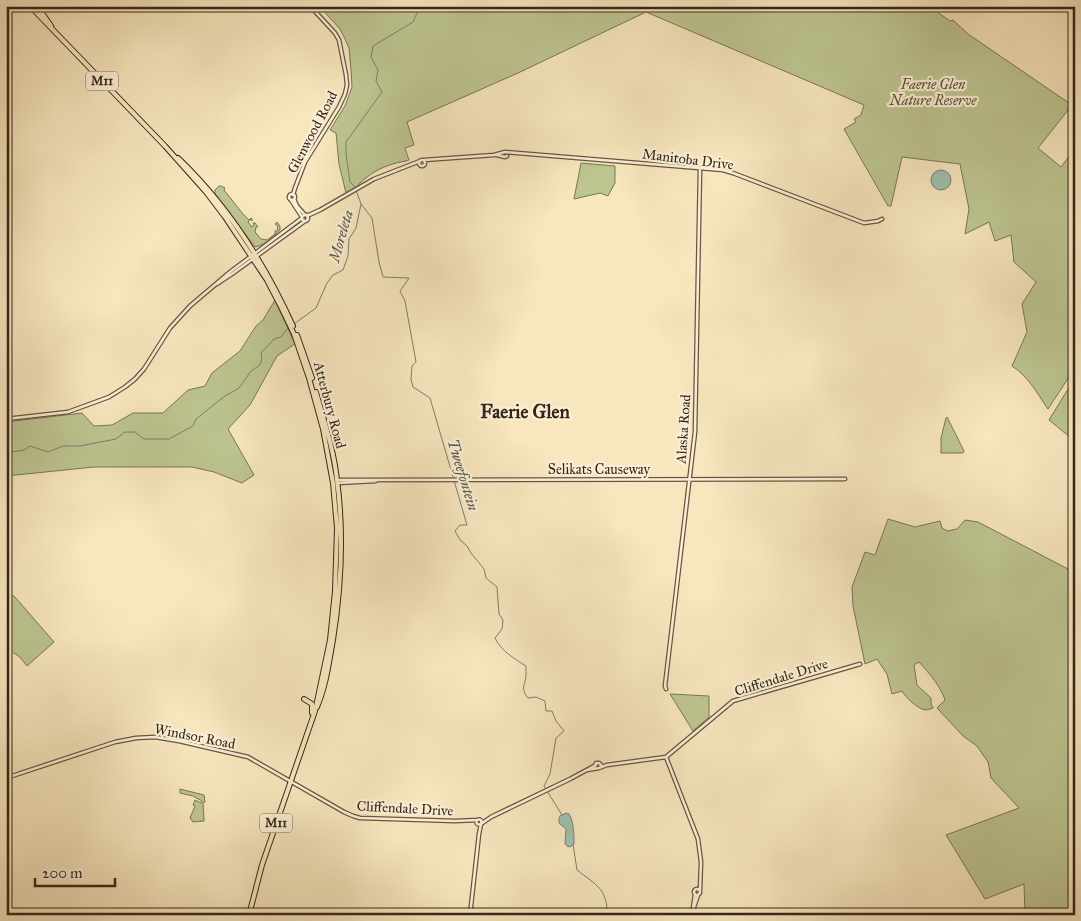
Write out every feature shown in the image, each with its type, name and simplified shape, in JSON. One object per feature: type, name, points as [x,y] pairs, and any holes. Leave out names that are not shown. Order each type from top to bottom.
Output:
[{"type":"main road","name":"Atterbury Road","points":[[30,6],[165,146],[213,201],[254,256],[288,318],[309,367],[331,446],[338,481],[340,526],[340,576],[337,614],[320,700],[312,718],[258,878],[249,915]]},
{"type":"main road","name":"Atterbury Road","points":[[37,6],[55,32]]},
{"type":"main road","name":"Atterbury Road","points":[[295,334],[323,430],[333,483],[337,528],[336,579],[332,624],[315,711]]},
{"type":"main road","points":[[304,699],[312,704],[312,718]]},
{"type":"street","name":"Glenwood Road","points":[[306,220],[307,217],[304,216],[292,197],[308,156],[343,98],[347,85],[342,51],[338,39],[335,33],[310,6]]},
{"type":"street","name":"Manitoba Drive","points":[[254,256],[304,216],[320,210],[380,177],[413,164],[432,160],[496,154],[574,157],[731,172],[864,223],[882,219]]},
{"type":"street","name":"Alaska Road","points":[[666,689],[665,684],[696,418],[700,169]]},
{"type":"street","name":"Manitoba Drive","points":[[254,256],[320,210]]},
{"type":"street","points":[[6,419],[68,412],[109,398],[140,374],[170,328],[190,306],[254,256]]},
{"type":"street","name":"Selikats Causeway","points":[[338,481],[383,479],[845,479]]},
{"type":"street","name":"Cliffendale Drive","points":[[290,782],[344,812],[357,817],[468,820],[479,822],[599,763],[601,766],[666,757],[733,701],[860,664]]},
{"type":"street","name":"Windsor Road","points":[[6,778],[120,741],[155,737],[248,757],[290,782]]},
{"type":"street","points":[[666,757],[697,837],[701,854],[699,889],[701,893],[697,895],[692,913]]},
{"type":"street","points":[[470,915],[479,822]]},
{"type":"street","points":[[6,859],[8,869],[6,886]]},
{"type":"green space","name":"Faerie Glen Nature Reserve","points":[[319,6],[929,6],[950,21],[953,20],[968,34],[1072,105],[1038,148],[1061,167],[1070,155],[1075,158],[1075,375],[1069,377],[1048,409],[1028,380],[1012,366],[1027,332],[1022,304],[1036,282],[1014,262],[1011,235],[995,241],[989,222],[965,234],[969,209],[960,164],[902,157],[891,206],[888,206],[844,129],[856,122],[854,119],[861,115],[864,105],[646,12],[518,73],[407,122],[414,145],[405,148],[409,160],[379,169],[346,193],[339,164],[336,133],[330,130],[345,106],[352,87],[349,48],[340,29]]},
{"type":"green space","points":[[581,163],[615,166],[615,183],[608,196],[600,193],[574,199]]},
{"type":"green space","points":[[219,186],[225,188],[224,190],[249,220],[251,218],[252,219],[252,221],[251,219],[248,222],[252,227],[253,223],[255,223],[258,227],[256,227],[255,232],[261,239],[267,240],[275,234],[278,226],[275,224],[277,222],[280,230],[265,243],[255,247],[215,194],[215,190]]},
{"type":"green space","points":[[275,300],[295,344],[277,356],[250,405],[228,429],[254,475],[242,483],[214,472],[192,467],[94,467],[6,476],[6,422],[82,413],[94,426],[112,425],[133,413],[163,413],[188,390],[205,386],[212,373],[240,351]]},
{"type":"green space","points":[[1073,381],[1075,381],[1075,454],[1071,438],[1049,420]]},
{"type":"green space","points":[[947,417],[964,451],[963,453],[941,453],[941,438]]},
{"type":"green space","points":[[888,519],[915,527],[940,521],[942,528],[947,531],[957,529],[965,520],[978,522],[1068,569],[1075,577],[1075,915],[1025,915],[1024,884],[985,899],[946,835],[1019,808],[991,778],[988,762],[977,746],[963,736],[937,708],[945,700],[941,690],[919,662],[914,665],[917,685],[931,698],[933,708],[927,710],[915,705],[902,691],[892,694],[887,674],[877,659],[865,664],[853,606],[852,587],[865,552],[875,555]]},
{"type":"green space","points":[[11,596],[14,596],[54,642],[27,666],[15,654],[6,652],[6,602]]},
{"type":"green space","points":[[670,694],[709,696],[709,717],[693,731]]},
{"type":"green space","points":[[180,789],[204,795],[204,821],[193,822],[190,818],[195,806],[193,805],[195,800],[201,803],[202,801],[193,796],[180,793]]},
{"type":"shaded area","points":[[941,170],[948,173],[951,180],[948,187],[941,190],[934,187],[931,180],[934,173]]},
{"type":"shaded area","points":[[566,813],[571,817],[573,829],[574,844],[570,847],[565,844],[566,829],[559,822],[560,816]]},
{"type":"waterway","name":"Moreleta","points":[[294,324],[316,308],[327,283],[333,275],[343,270],[348,256],[349,239],[356,228],[361,204],[355,187],[350,182],[346,142],[382,92],[376,81],[378,70],[371,57],[373,46],[413,22],[420,6]]},
{"type":"waterway","name":"Tweefontein","points":[[361,204],[372,218],[383,277],[409,278],[400,291],[405,301],[416,362],[412,366],[411,379],[413,387],[430,398],[467,525],[460,525],[455,531],[484,569],[486,578],[497,587],[499,614],[503,620],[502,629],[495,638],[505,651],[526,666],[524,689],[528,698],[536,697],[545,701],[546,711],[552,711],[556,721],[564,731],[556,738],[550,774],[544,786],[562,815]]},
{"type":"waterway","name":"Moreleta","points":[[6,453],[24,450],[30,446],[48,452],[63,446],[80,446],[116,439],[125,432],[135,432],[144,439],[169,439],[193,426],[196,419],[225,396],[239,388],[251,371],[260,365],[261,353],[274,339],[281,337],[288,328]]},
{"type":"waterway","name":"Tweefontein","points":[[573,844],[577,870],[600,888],[607,906],[607,915]]},
{"type":"district","name":"Faerie Glen","points":[[525,411]]}]
